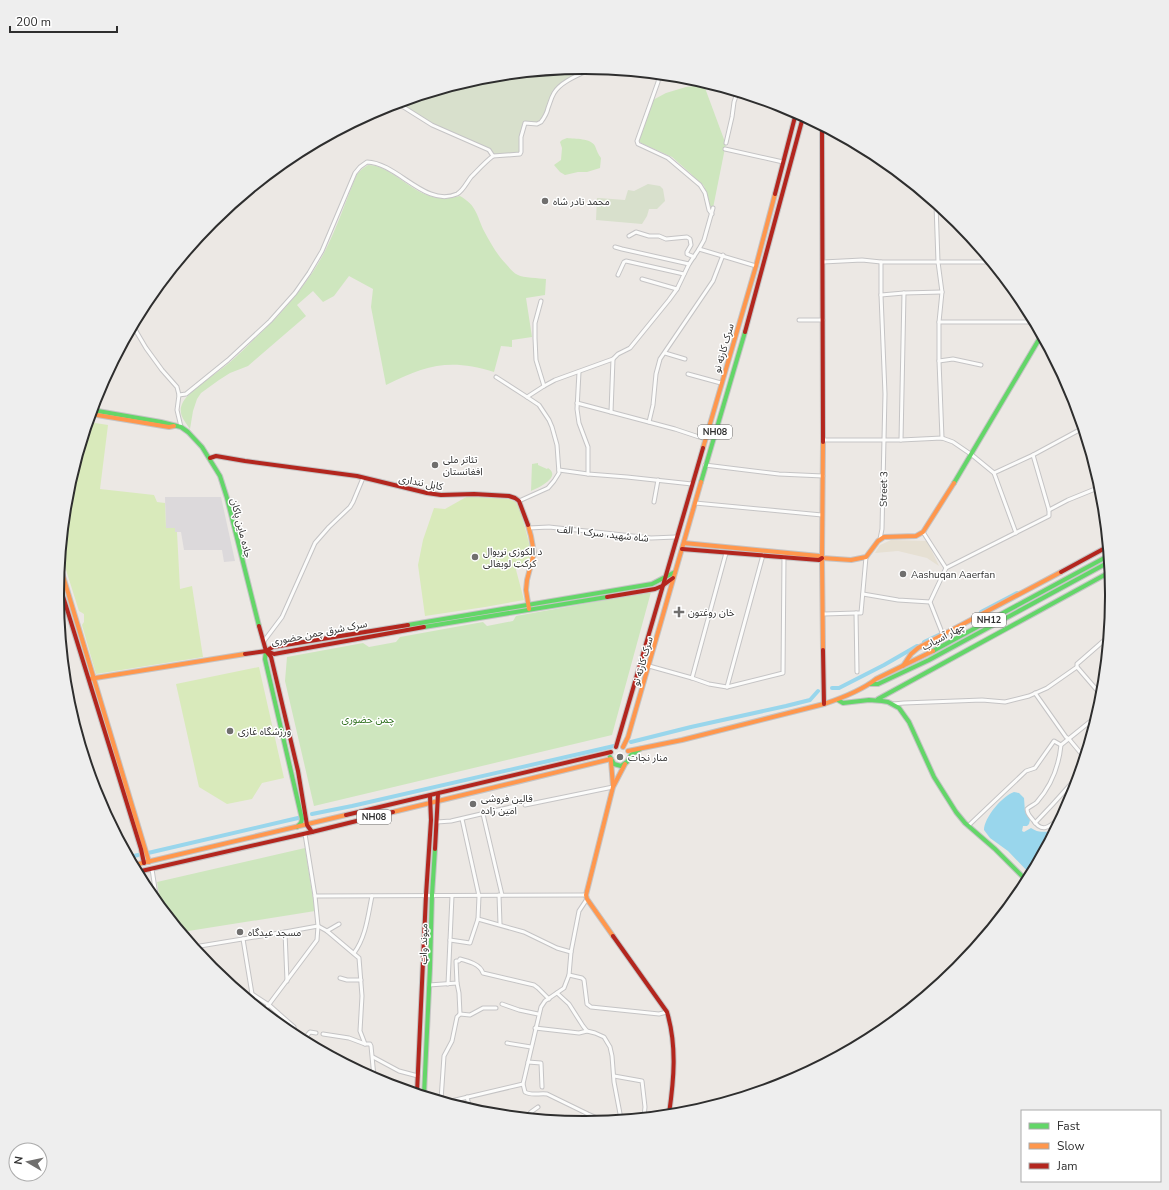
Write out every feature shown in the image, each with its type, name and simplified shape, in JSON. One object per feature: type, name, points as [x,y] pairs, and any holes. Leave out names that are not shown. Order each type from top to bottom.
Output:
[{"type":"main road","name":"سرک کارته نو","points":[[616,747],[756,266],[794,119]]},
{"type":"main road","name":"سرک کارته نو","points":[[623,747],[628,736],[649,666],[705,465],[755,296],[802,122]]},
{"type":"main road","points":[[822,132],[822,558],[824,614],[824,704]]},
{"type":"main road","points":[[684,543],[851,560],[866,557],[880,539],[888,537],[916,536],[923,532],[972,454],[1038,341]]},
{"type":"main road","points":[[98,411],[181,427]]},
{"type":"main road","points":[[97,415],[169,427],[174,426]]},
{"type":"main road","name":"جاده ماین پاکان","points":[[181,427],[188,432],[202,447],[220,476],[266,651]]},
{"type":"main road","name":"کابل ننداری","points":[[210,458],[216,456],[334,473],[440,495],[474,494],[509,496],[519,501]]},
{"type":"main road","points":[[519,501],[529,528],[534,553],[527,580],[526,590],[528,606]]},
{"type":"main road","points":[[903,667],[914,651],[1103,548]]},
{"type":"main road","points":[[682,549],[819,560],[822,558]]},
{"type":"main road","name":"چهار آسیاب","points":[[838,700],[870,684],[876,679],[903,667],[1104,558]]},
{"type":"main road","name":"چهار آسیاب","points":[[870,684],[878,684],[929,660],[1104,565]]},
{"type":"main road","name":"سرک شرق چمن حضوری","points":[[91,679],[266,651],[274,654],[652,584],[675,572]]},
{"type":"main road","points":[[877,700],[1104,575]]},
{"type":"main road","points":[[662,586],[673,578]]},
{"type":"main road","points":[[64,582],[91,679]]},
{"type":"main road","name":"سرک شرق چمن حضوری","points":[[528,606],[655,589],[662,586]]},
{"type":"main road","points":[[1039,593],[1043,599]]},
{"type":"main road","points":[[64,600],[136,816],[147,862]]},
{"type":"main road","points":[[266,651],[271,657],[298,770],[307,825],[312,832]]},
{"type":"main road","points":[[266,651],[265,659],[302,819],[301,823],[296,828]]},
{"type":"main road","points":[[838,700],[843,703],[869,699],[893,704],[904,715],[912,727],[928,766],[940,788],[959,816],[1022,875]]},
{"type":"main road","name":"NH12","points":[[628,751],[682,740],[838,700]]},
{"type":"main road","points":[[613,787],[611,752],[616,747],[623,747],[628,751],[629,757]]},
{"type":"main road","points":[[642,747],[629,757],[613,787],[587,897],[667,1012],[670,1022],[674,1057],[670,1108]]},
{"type":"main road","name":"NH08","points":[[139,864],[296,828],[611,752]]},
{"type":"main road","points":[[611,760],[616,765],[625,764]]},
{"type":"main road","name":"NH08","points":[[144,871],[432,804],[538,776],[611,760]]},
{"type":"main road","name":"میوند واټ","points":[[424,1090],[432,895],[438,794]]},
{"type":"main road","name":"میوند واټ","points":[[417,1088],[426,895],[432,804],[430,796]]},
{"type":"main road","points":[[268,834],[273,841]]},
{"type":"street","points":[[179,395],[186,394],[228,360],[270,321],[292,297],[322,251],[355,173],[364,164],[367,162],[378,164],[436,196],[449,196],[459,193],[472,176],[493,156],[520,154],[521,137],[525,123],[537,124],[541,122],[548,110],[553,94],[556,90],[566,82],[581,74]]},
{"type":"street","points":[[658,80],[637,142],[638,144],[668,158],[700,185],[705,194],[709,210],[712,214]]},
{"type":"street","points":[[726,143],[736,97]]},
{"type":"street","points":[[403,107],[432,125],[490,150],[493,156]]},
{"type":"street","points":[[725,149],[783,162]]},
{"type":"street","points":[[527,396],[555,380],[613,359],[618,354],[630,348],[677,289],[689,264],[704,240],[713,208]]},
{"type":"street","points":[[936,212],[938,262],[942,292],[939,322],[942,438]]},
{"type":"street","points":[[629,236],[636,232],[666,239],[688,237],[690,238],[691,245],[687,254],[694,257]]},
{"type":"street","points":[[615,247],[689,264]]},
{"type":"street","points":[[699,249],[756,266]]},
{"type":"street","points":[[649,422],[653,405],[656,374],[660,359],[713,281],[723,255]]},
{"type":"street","points":[[823,262],[862,260],[882,262],[984,262]]},
{"type":"street","points":[[618,275],[624,262],[626,261],[684,274]]},
{"type":"street","name":"Street 3","points":[[880,539],[882,528],[885,394],[881,295],[882,262]]},
{"type":"street","points":[[642,279],[677,289]]},
{"type":"street","points":[[881,295],[942,292]]},
{"type":"street","points":[[901,440],[904,293]]},
{"type":"street","points":[[541,301],[535,323],[535,338],[536,360],[544,386]]},
{"type":"street","points":[[799,320],[823,320]]},
{"type":"street","points":[[939,322],[1027,322]]},
{"type":"street","points":[[136,331],[162,370],[177,387],[179,395],[177,410],[181,427]]},
{"type":"street","points":[[665,353],[685,358]]},
{"type":"street","points":[[611,412],[613,359]]},
{"type":"street","points":[[939,361],[953,359],[981,365]]},
{"type":"street","points":[[579,372],[576,403],[579,423],[588,447],[588,474]]},
{"type":"street","points":[[688,374],[721,383]]},
{"type":"street","points":[[496,378],[527,396],[539,405],[549,420],[557,445],[559,473],[554,481],[548,488],[519,501]]},
{"type":"street","points":[[576,403],[649,422],[705,439]]},
{"type":"street","points":[[994,473],[1033,455],[1078,431]]},
{"type":"street","points":[[823,440],[901,440],[942,438],[954,442],[972,454],[994,473],[1016,533]]},
{"type":"street","points":[[943,634],[930,602],[946,568],[1049,516],[1049,510],[1033,455]]},
{"type":"street","points":[[705,465],[779,474],[823,476]]},
{"type":"street","points":[[559,470],[692,484]]},
{"type":"street","points":[[264,641],[282,617],[315,543],[350,507],[363,478]]},
{"type":"street","points":[[654,502],[658,480]]},
{"type":"street","points":[[1049,510],[1094,489]]},
{"type":"street","points":[[695,503],[822,515]]},
{"type":"street","name":"شاه شهید، سرک ۱ الف","points":[[529,528],[548,528],[651,538],[676,537]]},
{"type":"street","points":[[923,532],[946,568]]},
{"type":"street","points":[[692,678],[726,553]]},
{"type":"street","points":[[727,687],[763,556]]},
{"type":"street","points":[[649,666],[710,684],[727,687],[783,673],[784,557]]},
{"type":"street","points":[[824,614],[861,613],[866,557]]},
{"type":"street","points":[[863,594],[898,600],[930,602]]},
{"type":"street","points":[[856,613],[857,672]]},
{"type":"street","points":[[893,704],[982,700],[1005,702],[1029,696],[1046,688],[1077,668],[1077,664],[1103,641]]},
{"type":"street","points":[[1077,668],[1096,690]]},
{"type":"street","points":[[1035,692],[1066,737],[1080,752]]},
{"type":"street","points":[[1051,825],[1045,828],[1040,827],[1034,823],[1027,809],[1036,802],[1056,770],[1061,745],[1089,722]]},
{"type":"street","points":[[968,826],[1026,770],[1035,768],[1054,741],[1061,745]]},
{"type":"street","points":[[525,805],[613,787]]},
{"type":"street","points":[[1034,823],[1068,787]]},
{"type":"street","points":[[437,822],[462,819],[515,806]]},
{"type":"street","points":[[483,814],[500,895],[500,924]]},
{"type":"street","points":[[450,940],[470,943],[478,919],[479,896],[462,819]]},
{"type":"street","points":[[269,1005],[317,940],[318,926],[315,896],[305,834]]},
{"type":"street","points":[[152,869],[155,888]]},
{"type":"street","points":[[315,896],[500,895],[587,897]]},
{"type":"street","points":[[354,953],[359,946],[366,925],[372,896]]},
{"type":"street","points":[[448,984],[452,896]]},
{"type":"street","points":[[587,897],[579,910],[571,952],[569,975],[564,988],[549,998],[541,1007],[538,1014],[523,1084],[524,1092],[528,1094],[547,1094],[592,1116]]},
{"type":"street","points":[[478,919],[524,932],[557,948],[571,952]]},
{"type":"street","points":[[327,931],[339,924]]},
{"type":"street","points":[[200,946],[318,926],[327,931],[359,958],[362,996],[360,1031],[365,1044]]},
{"type":"street","points":[[285,932],[287,981]]},
{"type":"street","points":[[243,939],[252,994],[269,1005],[294,1027]]},
{"type":"street","points":[[441,1095],[444,1056],[452,1041],[457,1017],[460,1014],[456,961],[459,961],[460,959],[468,961],[482,969],[483,973],[534,985],[549,998]]},
{"type":"street","points":[[569,975],[582,978],[584,980],[587,1004],[591,1007],[659,1014],[667,1012]]},
{"type":"street","points":[[340,978],[347,980],[361,980]]},
{"type":"street","points":[[429,986],[457,984]]},
{"type":"street","points":[[557,993],[568,1004],[582,1026],[587,1031],[604,1037],[610,1047],[614,1082],[620,1114]]},
{"type":"street","points":[[502,1004],[519,1010],[538,1014]]},
{"type":"street","points":[[460,1014],[470,1015],[483,1008],[496,1008]]},
{"type":"street","points":[[536,1028],[579,1033],[587,1031]]},
{"type":"street","points":[[307,1036],[310,1032],[316,1032]]},
{"type":"street","points":[[323,1034],[349,1038],[365,1044],[370,1044],[373,1057],[374,1071]]},
{"type":"street","points":[[507,1042],[531,1047]]},
{"type":"street","points":[[373,1057],[399,1071],[418,1076]]},
{"type":"street","points":[[528,1062],[541,1063],[542,1087]]},
{"type":"street","points":[[614,1076],[642,1081],[645,1112]]},
{"type":"street","points":[[457,1099],[523,1084]]},
{"type":"street","points":[[467,1097],[468,1102]]},
{"type":"street","points":[[532,1112],[538,1107]]},
{"type":"shaded area","points":[[165,497],[221,497],[235,561],[224,562],[222,550],[184,550],[181,532],[175,532],[166,528]]},
{"type":"shaded area","points":[[891,540],[927,541],[939,566],[927,558],[898,551],[875,553],[880,545]]},
{"type":"green space","points":[[579,74],[556,90],[541,122],[523,124],[521,152],[493,156],[491,152],[435,125],[404,107],[450,92],[483,85],[517,79]]},
{"type":"green space","points":[[692,86],[705,89],[726,143],[713,208],[710,206],[704,186],[689,172],[672,157],[639,141],[651,101],[666,93]]},
{"type":"green space","points":[[567,138],[582,139],[593,143],[601,158],[600,168],[587,172],[578,172],[565,175],[560,172],[554,165],[561,160],[562,148],[560,142]]},
{"type":"green space","points":[[368,165],[385,170],[417,190],[432,197],[450,198],[460,196],[473,207],[494,248],[513,272],[524,277],[546,279],[545,295],[526,298],[532,337],[512,340],[512,347],[501,346],[494,372],[464,365],[438,366],[426,368],[386,385],[371,307],[373,289],[349,276],[334,296],[323,302],[313,291],[297,305],[306,316],[248,366],[230,373],[201,393],[197,399],[193,411],[190,429],[181,413],[181,406],[183,402],[192,392],[229,363],[245,348],[279,315],[300,290],[319,263],[329,243],[357,174]]},
{"type":"green space","points":[[648,184],[660,186],[663,189],[665,201],[657,209],[649,209],[642,224],[596,220],[597,198],[625,200],[628,190],[634,191]]},
{"type":"green space","points":[[94,423],[108,425],[100,489],[154,495],[157,502],[165,503],[166,528],[175,528],[175,532],[177,532],[180,589],[192,586],[203,657],[96,674],[82,625],[84,622],[84,614],[79,611],[65,566],[65,561],[68,527],[74,493],[82,460]]},
{"type":"green space","points":[[538,463],[538,465],[552,471],[552,475],[547,482],[531,491],[532,464]]},
{"type":"green space","name":"د الکوزی نړیوال کرکټ لوبغالی","points":[[468,496],[509,499],[516,502],[521,512],[531,553],[529,561],[515,566],[524,600],[425,616],[418,565],[423,540],[434,508],[445,509]]},
{"type":"green space","name":"چمن حضوری","points":[[651,592],[612,735],[314,806],[285,681],[287,657],[363,643],[369,647],[396,642],[400,637],[483,622],[487,626],[513,621],[516,616]]},
{"type":"green space","name":"ورزشگاه غازی","points":[[259,667],[284,778],[262,783],[252,799],[227,804],[199,787],[176,684]]},
{"type":"green space","points":[[305,848],[315,911],[187,931],[159,894],[157,882]]},
{"type":"water","points":[[1014,792],[1019,793],[1024,798],[1025,812],[1030,820],[1027,826],[1023,826],[1022,831],[1024,832],[1031,828],[1037,831],[1047,832],[1026,870],[1008,851],[990,838],[984,830],[987,820],[994,808],[1009,794]]},
{"type":"waterway","points":[[981,612],[1017,593]]},
{"type":"waterway","points":[[924,642],[945,632]]},
{"type":"waterway","points":[[832,688],[839,688],[917,646]]},
{"type":"waterway","points":[[631,742],[810,700],[818,691]]},
{"type":"waterway","points":[[312,814],[614,746]]},
{"type":"waterway","points":[[148,853],[298,818]]},
{"type":"traffic: fast","points":[[701,482],[745,332]]},
{"type":"traffic: fast","points":[[954,483],[1038,341]]},
{"type":"traffic: fast","points":[[98,411],[181,427],[188,432],[202,447],[220,476],[227,498],[259,626]]},
{"type":"traffic: fast","points":[[933,651],[1104,558]]},
{"type":"traffic: fast","points":[[870,684],[878,684],[929,660],[1104,565]]},
{"type":"traffic: fast","points":[[408,625],[652,584],[675,572]]},
{"type":"traffic: fast","points":[[878,699],[1104,575]]},
{"type":"traffic: fast","points":[[424,627],[607,597]]},
{"type":"traffic: fast","points":[[266,651],[265,659],[302,819],[301,823],[297,827]]},
{"type":"traffic: fast","points":[[838,700],[843,703],[869,700],[882,701],[888,702],[899,708],[909,722],[934,777],[956,812],[965,823],[995,849],[1022,876]]},
{"type":"traffic: fast","points":[[610,757],[614,764],[621,766],[627,762],[631,755],[640,749]]},
{"type":"traffic: fast","points":[[424,1090],[435,849]]},
{"type":"traffic: slow","points":[[703,448],[756,266],[775,194]]},
{"type":"traffic: slow","points":[[97,415],[169,427],[174,426]]},
{"type":"traffic: slow","points":[[823,442],[823,650]]},
{"type":"traffic: slow","points":[[623,747],[628,737],[701,482]]},
{"type":"traffic: slow","points":[[684,543],[819,556],[822,558],[851,560],[866,557],[878,541],[884,537],[916,536],[923,532],[954,483]]},
{"type":"traffic: slow","points":[[528,525],[534,553],[526,590],[529,609]]},
{"type":"traffic: slow","points":[[903,666],[911,654],[918,648],[1061,572]]},
{"type":"traffic: slow","points":[[64,581],[149,862]]},
{"type":"traffic: slow","points":[[628,751],[682,740],[824,704],[858,691],[876,679],[933,651]]},
{"type":"traffic: slow","points":[[89,679],[245,654]]},
{"type":"traffic: slow","points":[[393,812],[611,759]]},
{"type":"traffic: slow","points":[[611,761],[613,786]]},
{"type":"traffic: slow","points":[[613,936],[587,899],[586,895],[613,787],[625,764]]},
{"type":"traffic: slow","points":[[139,864],[346,815]]},
{"type":"traffic: jam","points":[[775,194],[795,119]]},
{"type":"traffic: jam","points":[[745,332],[802,122]]},
{"type":"traffic: jam","points":[[822,132],[823,442]]},
{"type":"traffic: jam","points":[[616,747],[703,448]]},
{"type":"traffic: jam","points":[[210,458],[216,456],[357,476],[441,495],[474,494],[509,496],[519,501],[528,525]]},
{"type":"traffic: jam","points":[[682,549],[819,560],[822,558]]},
{"type":"traffic: jam","points":[[1061,572],[1103,549]]},
{"type":"traffic: jam","points":[[607,597],[655,589],[673,578]]},
{"type":"traffic: jam","points":[[64,600],[144,863]]},
{"type":"traffic: jam","points":[[245,654],[266,651],[273,647],[408,625]]},
{"type":"traffic: jam","points":[[259,626],[266,651],[271,657],[298,771],[307,825],[312,832]]},
{"type":"traffic: jam","points":[[267,651],[274,654],[424,627]]},
{"type":"traffic: jam","points":[[823,650],[824,704]]},
{"type":"traffic: jam","points":[[346,815],[611,752]]},
{"type":"traffic: jam","points":[[435,849],[438,794]]},
{"type":"traffic: jam","points":[[417,1088],[431,820],[430,796]]},
{"type":"traffic: jam","points":[[144,870],[393,812]]},
{"type":"traffic: jam","points":[[613,936],[667,1012],[672,1037],[674,1063],[670,1108]]},
{"type":"place","name":"محمد نادر شاه","points":[[545,201]]},
{"type":"place","name":"تئاتر ملی افغانستان","points":[[435,465]]},
{"type":"place","name":"د الکوزی نړیوال کرکټ لوبغالی","points":[[475,557]]},
{"type":"place","name":"Aashuqan Aaerfan","points":[[903,574]]},
{"type":"place","name":"خان روغتون","points":[[679,612]]},
{"type":"place","name":"ورزشگاه غازی","points":[[230,731]]},
{"type":"place","name":"منار نجات","points":[[620,757]]},
{"type":"place","name":"قالین فروشی امین زاده","points":[[473,804]]},
{"type":"place","name":"مسجد عیدگاه","points":[[240,932]]}]
